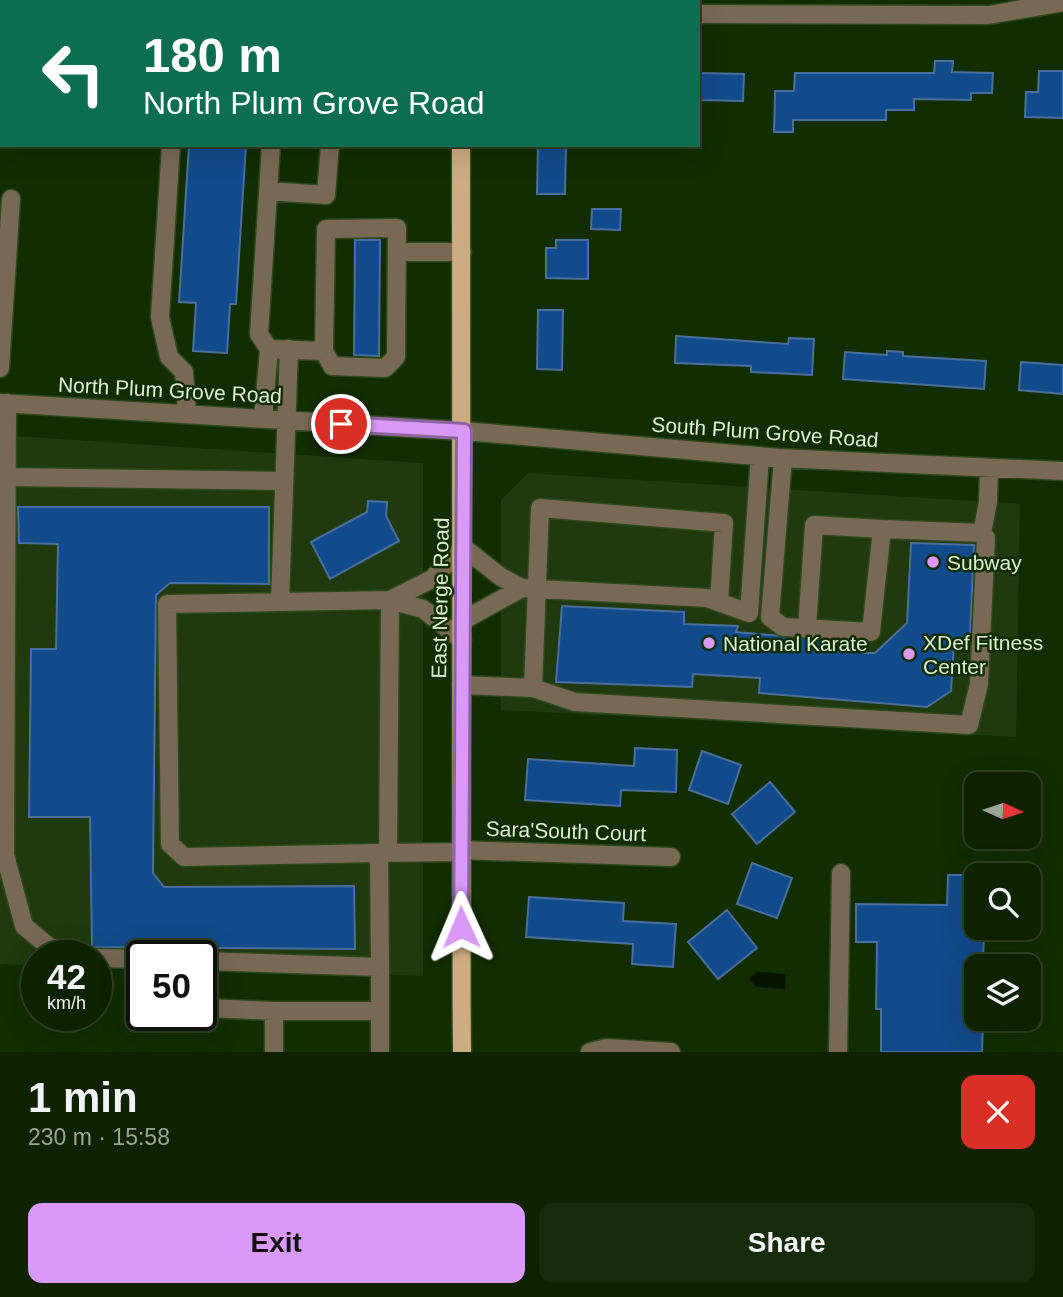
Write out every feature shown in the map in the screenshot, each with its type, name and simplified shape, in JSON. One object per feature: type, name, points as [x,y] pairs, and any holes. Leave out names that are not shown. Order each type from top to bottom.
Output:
[{"type":"main road","name":"East Nerge Road","points":[[461,147],[464,431],[460,851],[462,1052]]},
{"type":"street","points":[[700,14],[989,15],[1063,2]]},
{"type":"street","points":[[171,147],[160,317],[169,357],[184,372],[187,414]]},
{"type":"street","points":[[263,419],[269,349],[259,334],[271,147]]},
{"type":"street","points":[[268,191],[326,195],[330,147]]},
{"type":"street","points":[[0,369],[11,198]]},
{"type":"street","points":[[397,228],[396,357],[385,368],[332,366],[324,351],[326,229],[397,228]]},
{"type":"street","points":[[397,252],[462,252]]},
{"type":"street","points":[[269,349],[324,351]]},
{"type":"street","points":[[289,349],[280,602],[390,600],[424,609],[462,640]]},
{"type":"street","points":[[4,403],[5,855],[24,926],[41,940]]},
{"type":"street","name":"North Plum Grove Road","points":[[4,403],[464,431]]},
{"type":"street","name":"South Plum Grove Road","points":[[464,431],[783,458],[1063,471]]},
{"type":"street","points":[[390,600],[432,579],[463,547],[501,577],[529,588],[708,598],[749,613],[760,456]]},
{"type":"street","points":[[783,458],[770,617],[783,627],[872,632],[882,529]]},
{"type":"street","points":[[982,533],[988,502],[989,468]]},
{"type":"street","points":[[6,477],[284,481]]},
{"type":"street","points":[[533,688],[529,588],[540,509],[724,523],[719,602]]},
{"type":"street","points":[[461,685],[533,688],[575,702],[969,725],[979,684],[986,538],[982,533],[814,525],[807,628]]},
{"type":"street","points":[[462,621],[529,588]]},
{"type":"street","points":[[380,1052],[390,600]]},
{"type":"street","name":"Sara'South Court","points":[[280,602],[167,604],[170,844],[184,857],[460,851],[671,858]]},
{"type":"street","points":[[838,1052],[841,873]]},
{"type":"street","points":[[217,962],[380,967]]},
{"type":"street","points":[[217,1008],[274,1011],[380,1011]]},
{"type":"street","points":[[274,1011],[274,1052]]},
{"type":"street","points":[[590,1052],[607,1048],[671,1052]]},
{"type":"shaded area","points":[[0,435],[423,463],[423,976],[217,970],[217,940],[126,940],[126,968],[112,967],[112,940],[21,940],[21,965],[0,964]]},
{"type":"shaded area","points":[[528,473],[1020,504],[1016,737],[501,710],[501,500]]},
{"type":"shaded area","points":[[757,972],[786,974],[785,989],[756,987],[749,979]]},
{"type":"building","points":[[935,61],[953,61],[952,72],[993,73],[992,93],[971,93],[971,100],[914,99],[914,110],[886,110],[886,120],[793,120],[793,132],[774,132],[775,91],[794,91],[795,73],[934,73]]},
{"type":"building","points":[[1039,71],[1063,71],[1063,118],[1025,117],[1026,92],[1038,92]]},
{"type":"building","points":[[700,73],[744,74],[743,101],[700,100]]},
{"type":"building","points":[[189,147],[246,147],[236,304],[230,304],[227,353],[193,351],[196,303],[179,302]]},
{"type":"building","points":[[538,147],[566,147],[565,194],[537,194]]},
{"type":"building","points":[[592,209],[621,209],[620,230],[591,229]]},
{"type":"building","points":[[355,240],[380,240],[379,356],[354,355]]},
{"type":"building","points":[[556,240],[588,240],[588,279],[546,278],[546,248],[556,248]]},
{"type":"building","points":[[538,310],[563,310],[562,370],[537,369]]},
{"type":"building","points":[[676,336],[788,344],[789,338],[814,339],[812,375],[751,372],[751,366],[675,363]]},
{"type":"building","points":[[887,351],[903,352],[903,356],[986,361],[984,389],[843,379],[845,352],[887,355]]},
{"type":"building","points":[[1021,362],[1063,365],[1063,394],[1019,390]]},
{"type":"building","points":[[368,501],[387,502],[386,516],[399,541],[330,579],[311,542],[367,512]]},
{"type":"building","points":[[18,507],[269,507],[269,584],[170,583],[156,595],[153,873],[164,887],[354,886],[355,949],[217,948],[217,940],[126,940],[126,947],[112,947],[112,940],[92,940],[90,817],[29,817],[31,649],[56,649],[58,544],[19,543]]},
{"type":"building","points":[[911,543],[974,545],[970,636],[954,644],[951,691],[927,707],[759,693],[760,678],[693,674],[692,687],[556,682],[562,606],[684,612],[684,624],[738,626],[736,632],[852,642],[863,653],[875,653],[907,623]]},
{"type":"building","points":[[635,748],[677,750],[676,792],[621,790],[620,806],[525,800],[528,759],[634,766]]},
{"type":"building","points":[[702,751],[741,765],[728,804],[689,790]]},
{"type":"building","points":[[770,782],[795,812],[757,844],[732,814]]},
{"type":"building","points":[[752,863],[792,878],[777,918],[737,904]]},
{"type":"building","points":[[948,875],[964,875],[964,940],[984,940],[983,954],[964,954],[964,1031],[983,1031],[982,1052],[881,1052],[881,1009],[876,1009],[877,942],[856,942],[856,904],[947,905]]},
{"type":"building","points":[[529,897],[624,903],[623,921],[676,924],[673,967],[632,964],[633,944],[526,937]]},
{"type":"building","points":[[727,910],[757,948],[718,979],[688,942]]},
{"type":"place","name":"Subway","points":[[933,562]]},
{"type":"place","name":"National Karate","points":[[709,643]]},
{"type":"place","name":"XDef Fitness Center","points":[[909,654]]},
{"type":"route","points":[[341,424],[464,431],[461,927]]}]
